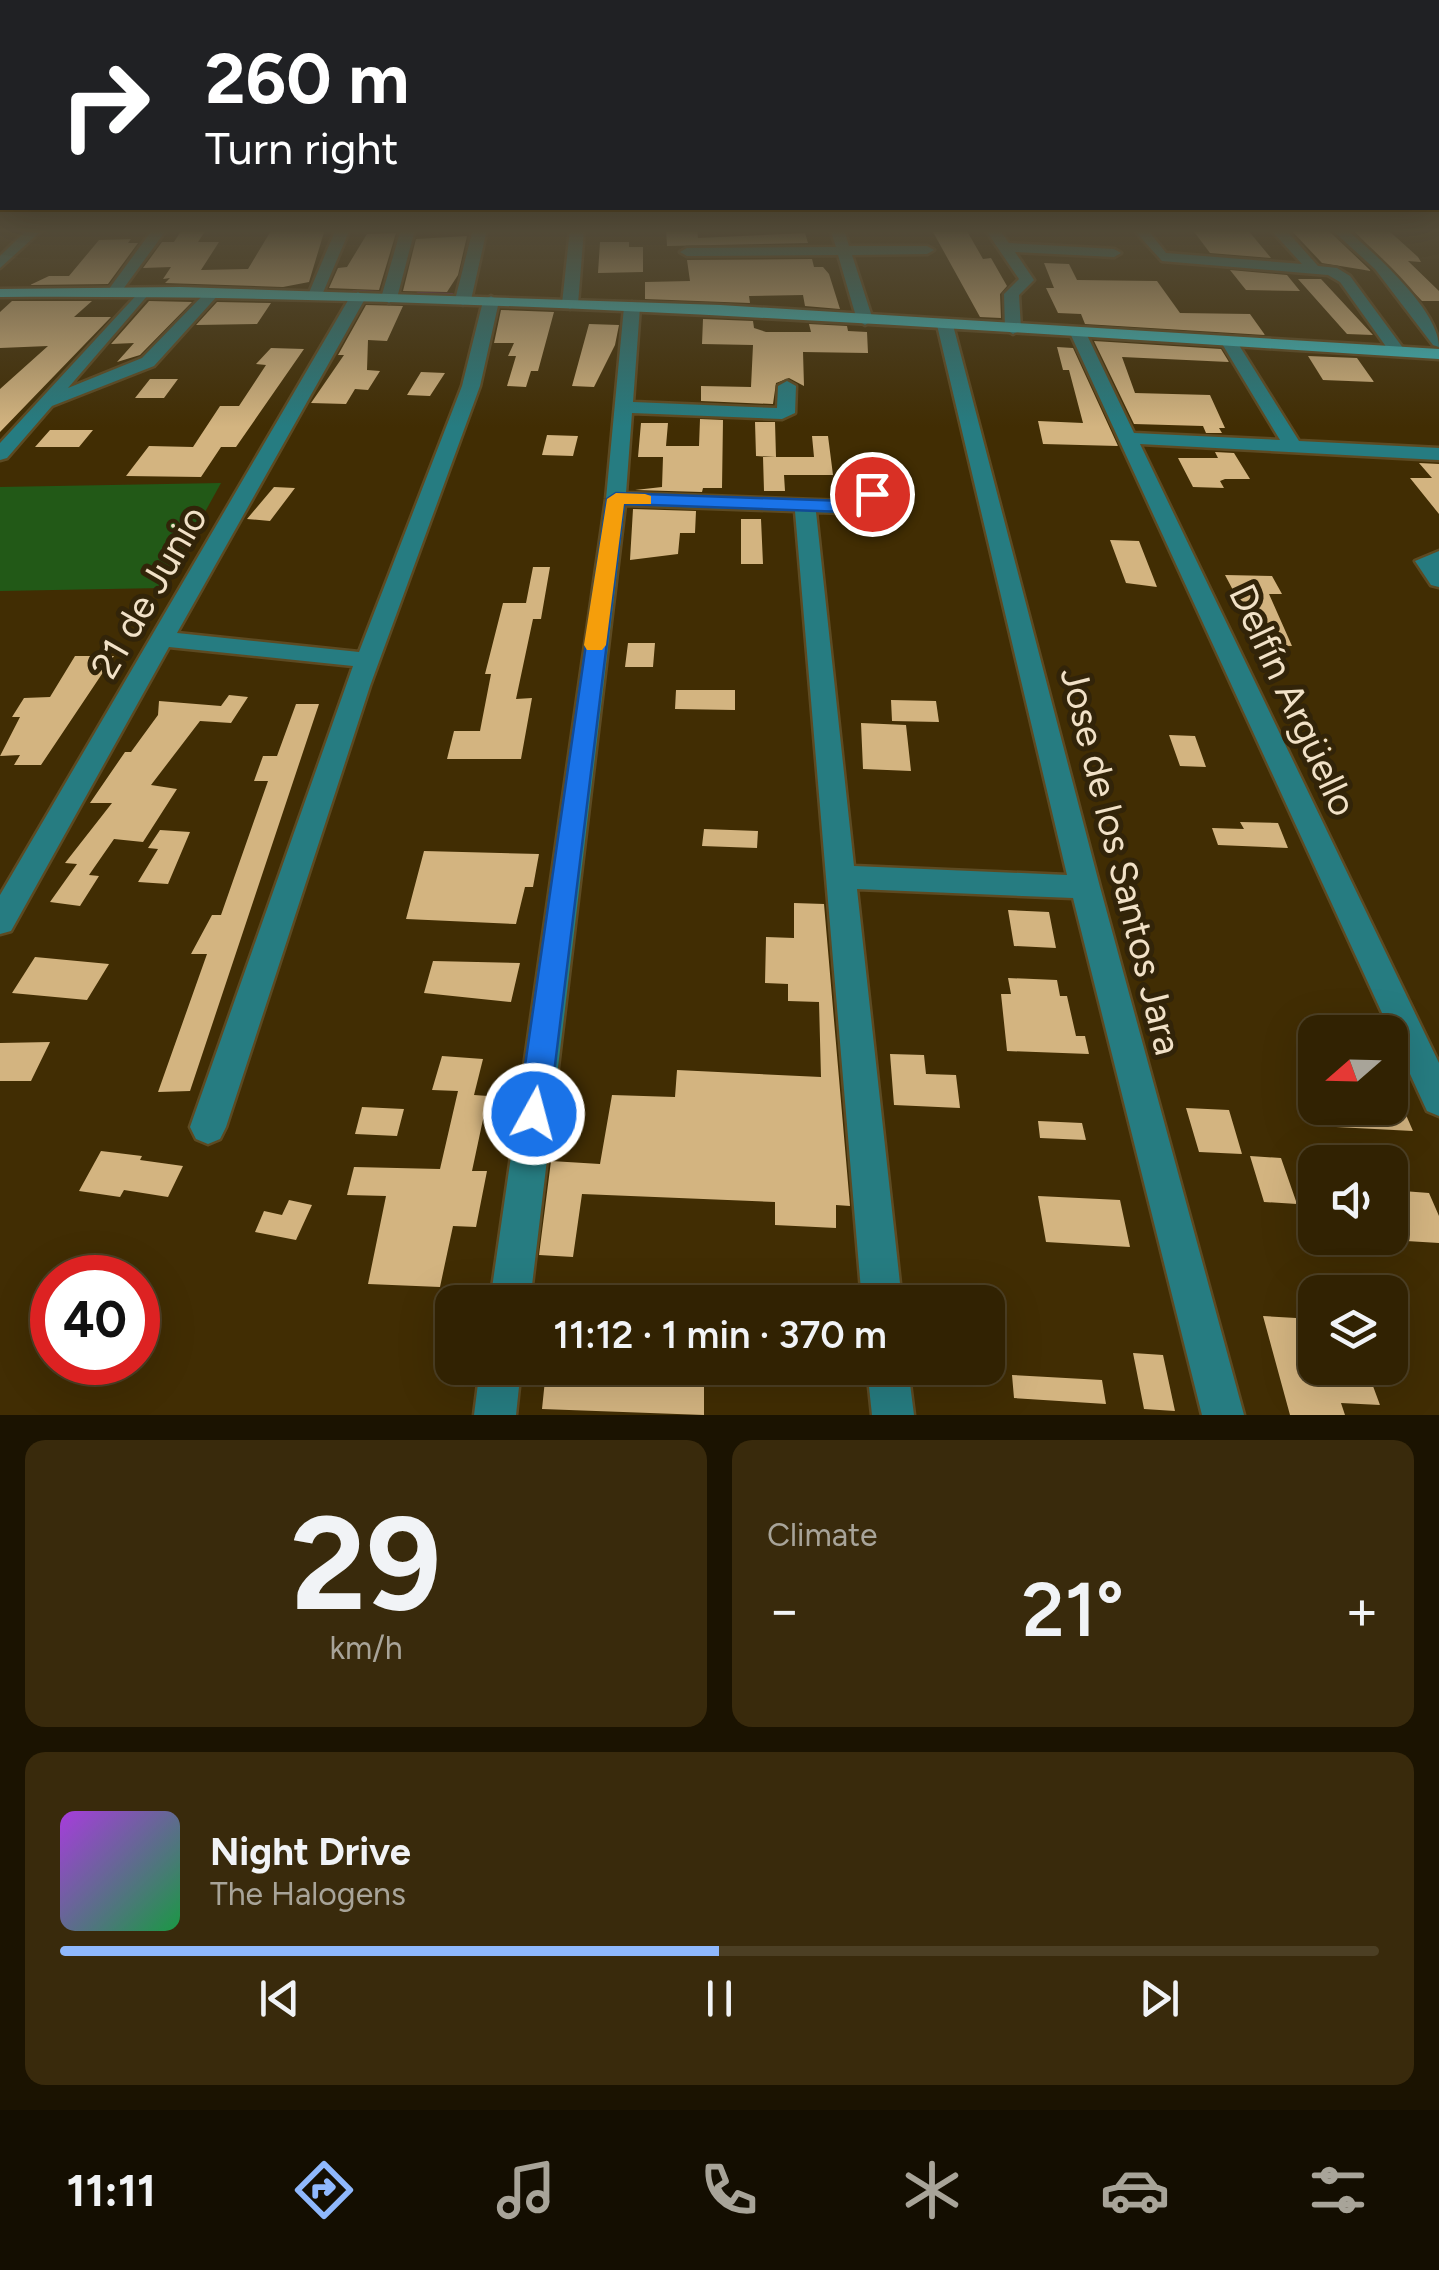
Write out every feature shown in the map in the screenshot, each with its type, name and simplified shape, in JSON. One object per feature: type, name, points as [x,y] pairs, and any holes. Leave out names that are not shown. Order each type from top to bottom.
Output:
[{"type":"main road","points":[[266,295],[632,307],[1439,354]]},
{"type":"street","points":[[0,454],[140,295]]},
{"type":"street","points":[[45,403],[148,362],[211,295]]},
{"type":"street","points":[[463,300],[464,295]]},
{"type":"street","points":[[570,304],[571,295]]},
{"type":"street","points":[[858,295],[865,320]]},
{"type":"street","points":[[1011,295],[1013,330]]},
{"type":"street","points":[[1357,295],[1398,352]]},
{"type":"street","points":[[1403,295],[1439,342]]},
{"type":"street","name":"21 de Junio","points":[[0,922],[358,297]]},
{"type":"street","points":[[208,1128],[368,660],[471,386],[491,301]]},
{"type":"street","points":[[512,1285],[616,499],[632,307]]},
{"type":"street","name":"Jose de los Santos Jara","points":[[945,325],[1084,887],[1223,1415]]},
{"type":"street","name":"Delfín Argüello","points":[[1078,333],[1439,1100]]},
{"type":"street","points":[[1229,342],[1293,446]]},
{"type":"street","points":[[624,406],[782,414],[786,412],[787,386]]},
{"type":"street","points":[[1128,438],[1439,454]]},
{"type":"street","points":[[616,499],[845,507],[869,501],[872,494],[862,462]]},
{"type":"street","points":[[805,505],[880,1285]]},
{"type":"street","points":[[162,639],[368,660]]},
{"type":"street","points":[[838,877],[1084,887]]},
{"type":"street","points":[[495,1415],[499,1385]]},
{"type":"street","points":[[890,1385],[893,1415]]},
{"type":"green space","points":[[221,483],[163,588],[0,591],[0,487]]},
{"type":"building","points":[[645,295],[801,295],[749,296],[750,303],[645,299]]},
{"type":"building","points":[[803,295],[836,295],[840,309],[805,306]]},
{"type":"building","points":[[968,295],[1000,295],[1001,318],[980,317]]},
{"type":"building","points":[[1049,295],[1167,295],[1180,313],[1250,314],[1265,335],[1085,324],[1081,314],[1058,313]]},
{"type":"building","points":[[1312,295],[1336,295],[1373,335],[1347,334]]},
{"type":"building","points":[[1416,295],[1439,295],[1439,301],[1422,301]]},
{"type":"building","points":[[12,301],[92,301],[74,317],[111,317],[0,432],[0,389],[48,346],[0,348],[0,312]]},
{"type":"building","points":[[149,301],[192,302],[140,355],[117,362],[134,343],[111,344]]},
{"type":"building","points":[[217,302],[271,303],[257,324],[196,325]]},
{"type":"building","points":[[366,305],[403,306],[387,341],[368,340],[367,370],[380,371],[368,390],[355,389],[346,404],[311,403],[344,355],[338,355]]},
{"type":"building","points":[[501,310],[554,312],[538,371],[531,371],[526,387],[507,386],[516,356],[508,356],[514,343],[494,343]]},
{"type":"building","points":[[703,319],[753,321],[754,328],[766,332],[811,332],[809,324],[847,326],[848,331],[867,332],[868,353],[803,352],[804,386],[789,378],[776,383],[773,404],[701,401],[701,386],[751,387],[753,345],[702,344]]},
{"type":"building","points":[[589,324],[619,325],[615,345],[594,387],[572,386]]},
{"type":"building","points":[[1094,341],[1221,349],[1229,362],[1122,357],[1135,393],[1210,395],[1225,428],[1219,428],[1222,433],[1206,433],[1203,426],[1134,424]]},
{"type":"building","points":[[1057,347],[1073,348],[1118,446],[1043,444],[1038,421],[1083,423],[1069,370],[1063,370]]},
{"type":"building","points":[[271,348],[304,349],[236,447],[221,447],[201,477],[126,476],[149,446],[193,447],[220,406],[239,406],[266,365],[256,364]]},
{"type":"building","points":[[1308,356],[1357,358],[1374,382],[1323,380]]},
{"type":"building","points":[[421,372],[445,373],[430,396],[407,395]]},
{"type":"building","points":[[150,379],[178,379],[164,398],[135,398]]},
{"type":"building","points":[[700,419],[723,420],[722,488],[703,488],[702,492],[635,490],[662,487],[663,457],[638,457],[641,423],[668,423],[666,446],[699,446]]},
{"type":"building","points":[[755,422],[775,422],[776,457],[756,456]]},
{"type":"building","points":[[50,430],[93,430],[79,447],[35,447]]},
{"type":"building","points":[[547,435],[578,436],[573,456],[542,455]]},
{"type":"building","points":[[812,436],[828,436],[833,475],[784,475],[785,491],[764,491],[763,457],[814,457]]},
{"type":"building","points":[[1215,452],[1234,453],[1250,479],[1225,479],[1220,481],[1224,488],[1193,487],[1178,458],[1218,458]]},
{"type":"building","points":[[1419,463],[1439,464],[1439,514],[1410,478],[1432,478]]},
{"type":"building","points":[[274,487],[295,488],[270,521],[247,519]]},
{"type":"building","points":[[633,509],[696,511],[695,533],[680,533],[678,554],[630,560]]},
{"type":"building","points":[[741,519],[761,519],[763,564],[741,564]]},
{"type":"building","points":[[1110,540],[1139,541],[1157,587],[1126,583]]},
{"type":"building","points":[[533,567],[550,567],[541,619],[533,619],[516,699],[532,698],[521,759],[447,759],[454,731],[480,731],[491,674],[485,674],[503,603],[526,603]]},
{"type":"building","points":[[1225,575],[1272,576],[1282,594],[1269,594],[1292,646],[1262,645]]},
{"type":"building","points":[[628,643],[655,643],[653,667],[625,667]]},
{"type":"building","points":[[75,656],[114,656],[41,765],[14,765],[20,755],[0,756],[20,717],[12,717],[24,698],[50,697]]},
{"type":"building","points":[[676,690],[735,690],[735,710],[675,709]]},
{"type":"building","points":[[229,695],[248,697],[231,723],[200,721],[151,785],[177,789],[143,842],[114,839],[89,875],[99,876],[80,906],[50,902],[77,864],[65,863],[112,803],[90,803],[125,752],[131,752],[158,715],[159,701],[221,706]]},
{"type":"building","points":[[891,700],[936,701],[939,722],[892,721]]},
{"type":"building","points":[[296,704],[319,704],[190,1091],[158,1092],[207,954],[191,954],[212,915],[221,915],[268,781],[254,781],[263,756],[277,756]]},
{"type":"building","points":[[861,723],[906,725],[911,771],[863,769]]},
{"type":"building","points":[[1169,735],[1195,736],[1206,767],[1180,766]]},
{"type":"building","points":[[1240,822],[1278,823],[1288,848],[1218,845],[1212,828],[1244,829]]},
{"type":"building","points":[[704,829],[758,831],[757,848],[702,846]]},
{"type":"building","points":[[160,830],[190,832],[168,884],[138,882],[158,849],[148,848]]},
{"type":"building","points":[[424,851],[539,854],[533,887],[525,887],[516,924],[406,919]]},
{"type":"building","points":[[794,903],[824,904],[850,1206],[836,1205],[836,1228],[775,1225],[775,1202],[582,1194],[573,1257],[539,1255],[551,1161],[600,1164],[612,1095],[675,1097],[677,1070],[821,1077],[819,1002],[788,1001],[788,984],[765,983],[766,937],[794,938]]},
{"type":"building","points":[[1008,910],[1049,912],[1056,948],[1014,946]]},
{"type":"building","points":[[35,957],[109,964],[87,1000],[12,993]]},
{"type":"building","points":[[433,961],[520,963],[511,1002],[424,993]]},
{"type":"building","points":[[1008,978],[1057,980],[1060,996],[1067,996],[1076,1036],[1085,1036],[1089,1054],[1007,1051],[1001,994],[1011,994]]},
{"type":"building","points":[[50,1042],[31,1081],[0,1081],[0,1043]]},
{"type":"building","points":[[890,1054],[924,1055],[926,1074],[956,1075],[960,1108],[894,1105]]},
{"type":"building","points":[[442,1056],[483,1059],[474,1095],[488,1096],[472,1171],[487,1171],[476,1227],[453,1226],[440,1285],[368,1284],[386,1196],[347,1195],[354,1167],[440,1169],[458,1091],[432,1090]]},
{"type":"building","points":[[362,1107],[404,1109],[397,1136],[355,1134]]},
{"type":"building","points":[[1186,1108],[1229,1110],[1242,1154],[1199,1152]]},
{"type":"building","points":[[1408,1120],[1413,1131],[1336,1127],[1408,1125]]},
{"type":"building","points":[[1038,1121],[1082,1123],[1086,1140],[1040,1138]]},
{"type":"building","points":[[101,1151],[183,1166],[168,1197],[124,1190],[120,1197],[79,1191]]},
{"type":"building","points":[[1250,1156],[1281,1158],[1297,1204],[1264,1202]]},
{"type":"building","points":[[1408,1191],[1429,1193],[1439,1216],[1439,1243],[1408,1241]]},
{"type":"building","points":[[1038,1196],[1120,1200],[1130,1247],[1046,1242]]},
{"type":"building","points":[[289,1200],[312,1205],[296,1240],[255,1232],[264,1211],[282,1215]]},
{"type":"building","points":[[1263,1316],[1296,1318],[1298,1385],[1373,1385],[1380,1405],[1341,1403],[1345,1415],[1290,1415]]},
{"type":"building","points":[[1133,1353],[1163,1355],[1175,1411],[1144,1409]]},
{"type":"building","points":[[1012,1375],[1102,1380],[1106,1404],[1014,1398]]},
{"type":"building","points":[[544,1385],[704,1385],[704,1415],[542,1409]]},
{"type":"slow traffic","points":[[595,645],[616,499],[645,500]]},
{"type":"route","points":[[534,1114],[616,499],[845,507],[861,505],[872,494]]}]
